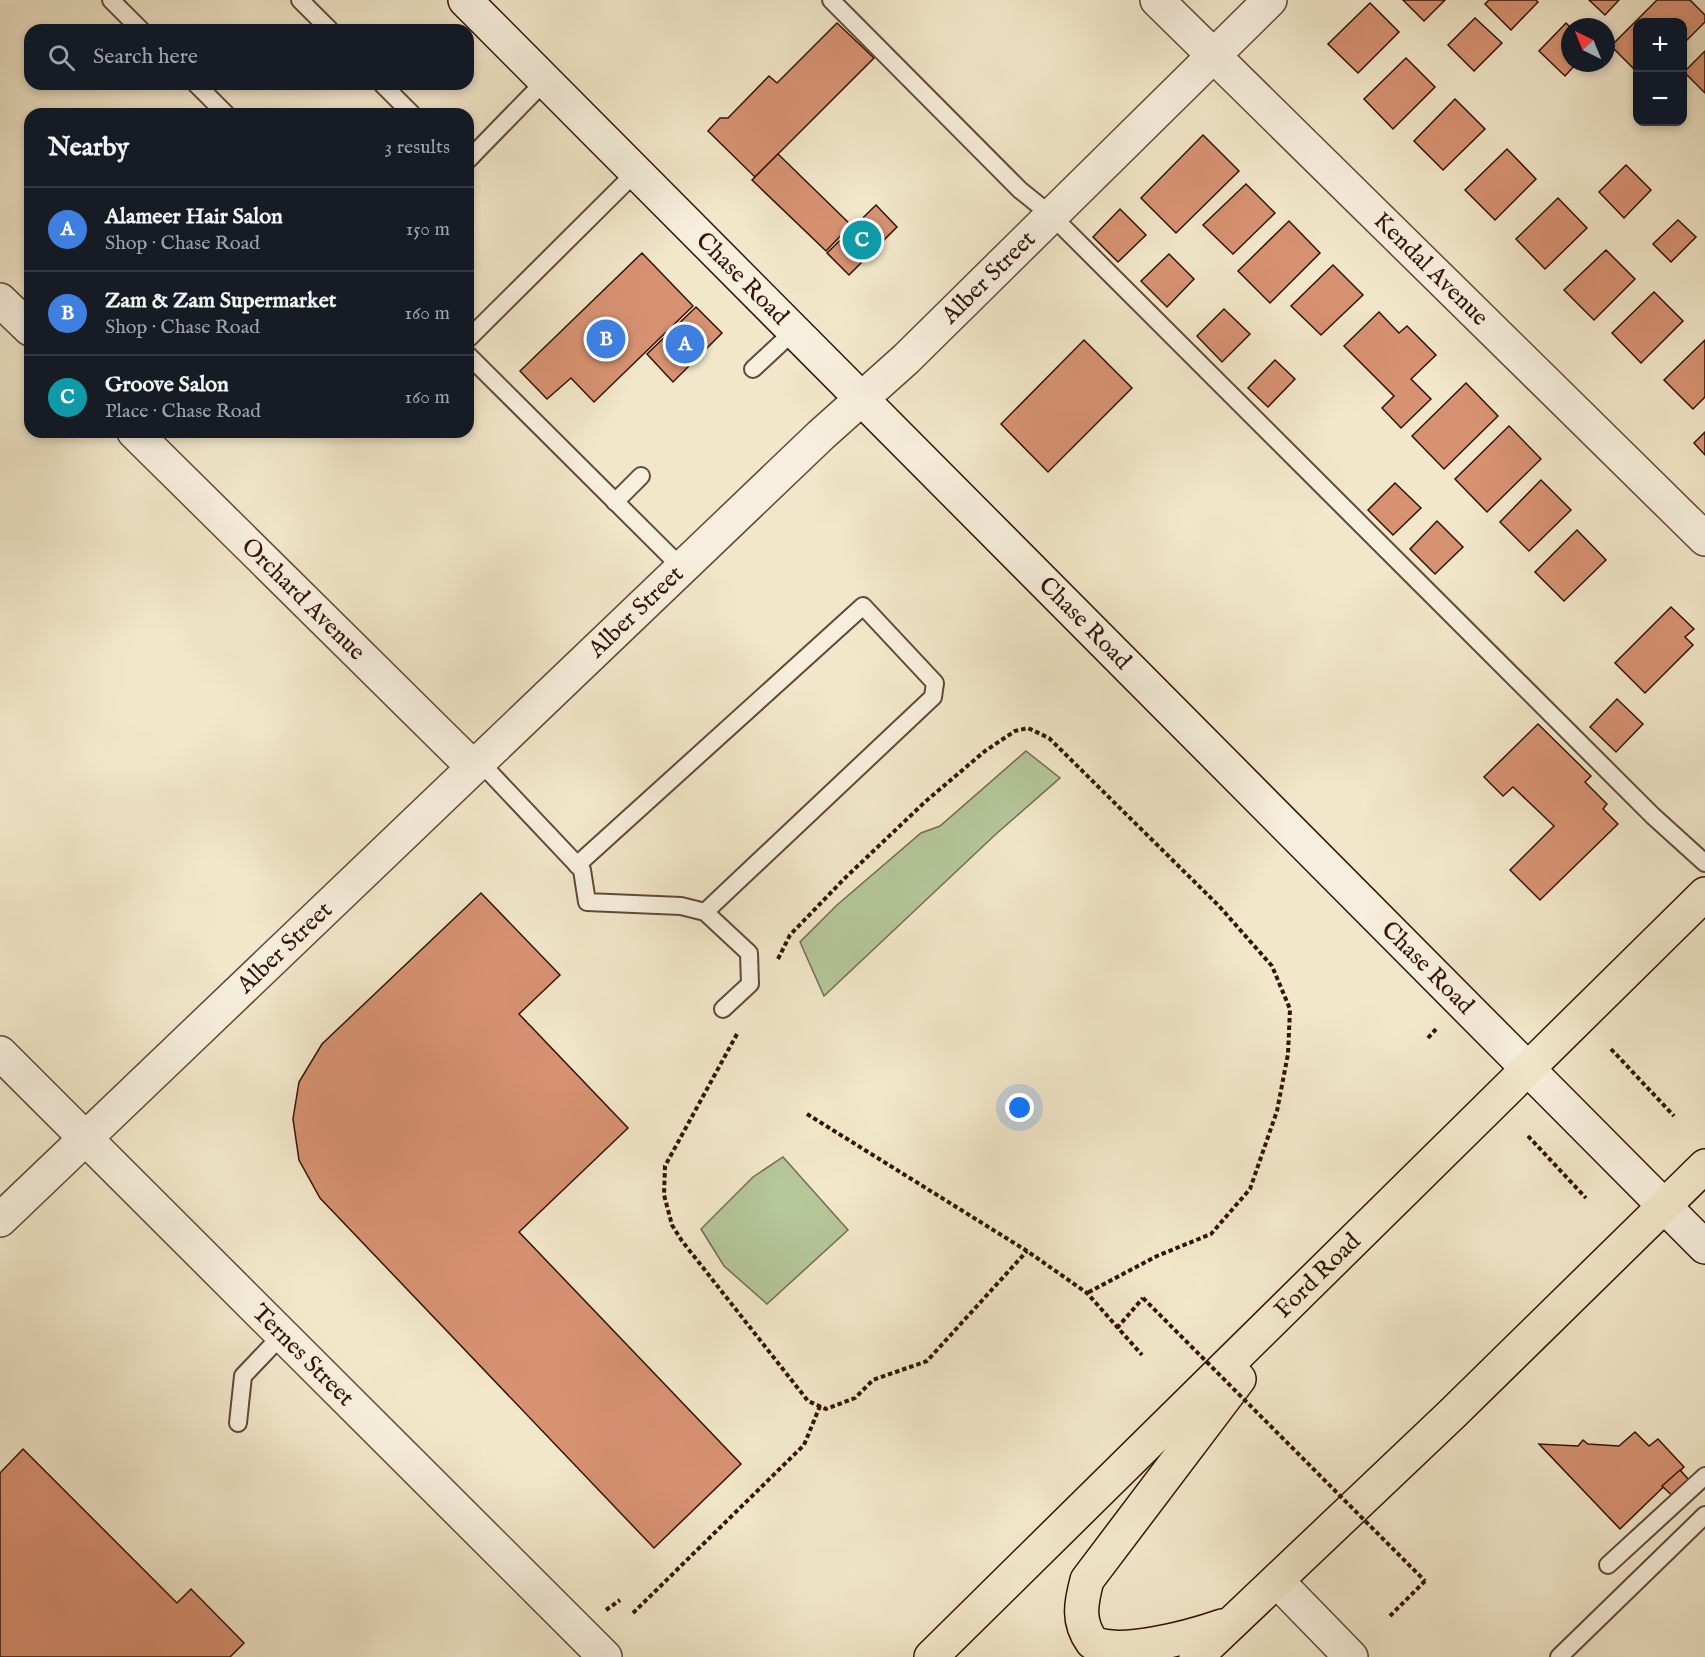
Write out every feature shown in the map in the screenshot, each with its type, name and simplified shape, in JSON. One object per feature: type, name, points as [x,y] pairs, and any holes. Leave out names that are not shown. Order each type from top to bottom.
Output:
[{"type":"main road","name":"Ford Road","points":[[931,1657],[1705,894]]},
{"type":"main road","points":[[1196,1657],[1705,1166]]},
{"type":"main road","points":[[1235,1621],[1140,1655],[1117,1657],[1097,1649],[1083,1630],[1080,1607],[1087,1580],[1296,1299]]},
{"type":"street","name":"Chase Road","points":[[465,0],[1705,1247]]},
{"type":"street","name":"Kendal Avenue","points":[[1157,0],[1705,539]]},
{"type":"street","name":"Alber Street","points":[[0,1220],[682,568],[906,359],[1270,0]]},
{"type":"street","points":[[0,300],[24,323]]},
{"type":"street","name":"Orchard Avenue","points":[[140,438],[476,764]]},
{"type":"street","name":"Ternes Street","points":[[0,1053],[605,1657]]},
{"type":"street","points":[[1277,1581],[1351,1657]]},
{"type":"lane","points":[[111,0],[135,24]]},
{"type":"lane","points":[[300,0],[324,24]]},
{"type":"lane","points":[[831,0],[1020,190],[1051,215],[1653,816],[1705,863]]},
{"type":"lane","points":[[474,154],[545,81]]},
{"type":"lane","points":[[202,90],[220,108]]},
{"type":"lane","points":[[388,90],[406,108]]},
{"type":"lane","points":[[474,333],[636,172]]},
{"type":"lane","points":[[753,369],[794,331]]},
{"type":"lane","points":[[474,361],[682,568]]},
{"type":"lane","points":[[615,502],[641,476]]},
{"type":"lane","points":[[577,866],[863,606],[935,683],[933,697],[705,912]]},
{"type":"lane","points":[[476,764],[582,870],[587,902],[681,906],[705,912],[749,953],[750,984],[723,1009]]},
{"type":"lane","points":[[238,1423],[243,1376],[282,1335]]},
{"type":"lane","points":[[1608,1565],[1705,1476]]},
{"type":"lane","points":[[1559,1657],[1705,1515]]},
{"type":"path","points":[[773,967],[790,935],[845,878],[926,801],[985,751],[1015,731],[1028,728],[1049,738],[1058,746],[1219,906],[1272,966],[1290,1009],[1288,1054],[1277,1111],[1250,1189],[1211,1234],[1158,1256],[1087,1293]]},
{"type":"path","points":[[1428,1038],[1438,1026]]},
{"type":"path","points":[[739,1030],[665,1166],[664,1195],[672,1225],[682,1241],[808,1401],[826,1409],[855,1398],[873,1380],[927,1361],[1027,1251]]},
{"type":"path","points":[[1611,1049],[1674,1116]]},
{"type":"path","points":[[807,1114],[1027,1251],[1087,1293],[1142,1355]]},
{"type":"path","points":[[1528,1136],[1586,1198]]},
{"type":"path","points":[[1117,1328],[1143,1298],[1425,1581],[1390,1616]]},
{"type":"path","points":[[633,1613],[804,1445],[820,1406]]},
{"type":"path","points":[[606,1610],[620,1600]]},
{"type":"green space","points":[[1026,751],[1060,778],[996,834],[824,996],[800,942],[837,905],[921,833],[940,826]]},
{"type":"green space","points":[[783,1157],[848,1230],[767,1304],[724,1266],[701,1229],[753,1177]]},
{"type":"building","points":[[1403,0],[1445,0],[1424,21]]},
{"type":"building","points":[[1489,0],[1536,0],[1538,2],[1511,30],[1485,4]]},
{"type":"building","points":[[1589,0],[1619,0],[1605,15]]},
{"type":"building","points":[[1657,0],[1690,0],[1705,15],[1705,22],[1687,40],[1687,18],[1639,18]]},
{"type":"building","points":[[1370,3],[1399,32],[1358,73],[1328,44]]},
{"type":"building","points":[[1475,18],[1502,43],[1474,71],[1448,45]]},
{"type":"building","points":[[837,23],[874,58],[755,177],[708,131],[720,118],[728,118],[769,76],[777,83]]},
{"type":"building","points":[[1633,24],[1633,68],[1615,50],[1615,42]]},
{"type":"building","points":[[1561,28],[1561,72],[1569,72],[1565,76],[1539,51]]},
{"type":"building","points":[[1705,51],[1705,93],[1687,75],[1687,69]]},
{"type":"building","points":[[1406,58],[1435,87],[1393,129],[1364,99]]},
{"type":"building","points":[[1455,99],[1485,129],[1443,170],[1414,141]]},
{"type":"building","points":[[1203,135],[1239,171],[1176,233],[1141,198]]},
{"type":"building","points":[[1507,149],[1536,179],[1495,220],[1465,190]]},
{"type":"building","points":[[778,154],[851,225],[826,251],[752,180]]},
{"type":"building","points":[[1626,165],[1651,190],[1624,218],[1599,192]]},
{"type":"building","points":[[1246,184],[1275,213],[1233,254],[1203,225]]},
{"type":"building","points":[[1558,198],[1587,228],[1545,269],[1516,239]]},
{"type":"building","points":[[876,205],[897,227],[849,275],[827,253]]},
{"type":"building","points":[[1120,209],[1146,235],[1118,262],[1093,237]]},
{"type":"building","points":[[1678,220],[1696,237],[1671,262],[1653,244]]},
{"type":"building","points":[[1289,221],[1320,253],[1270,303],[1238,271]]},
{"type":"building","points":[[1606,250],[1635,279],[1594,320],[1564,290]]},
{"type":"building","points":[[642,253],[693,306],[594,402],[571,378],[547,399],[520,371]]},
{"type":"building","points":[[1169,254],[1194,279],[1167,307],[1141,281]]},
{"type":"building","points":[[1333,265],[1363,295],[1321,335],[1291,306]]},
{"type":"building","points":[[1654,292],[1683,321],[1641,363],[1612,333]]},
{"type":"building","points":[[696,307],[722,333],[673,382],[647,354]]},
{"type":"building","points":[[1224,309],[1250,334],[1222,362],[1197,336]]},
{"type":"building","points":[[1379,312],[1399,333],[1407,326],[1436,355],[1411,379],[1431,399],[1401,428],[1382,408],[1394,396],[1344,346]]},
{"type":"building","points":[[1084,340],[1132,388],[1048,472],[1001,424]]},
{"type":"building","points":[[1705,340],[1705,397],[1693,409],[1664,380]]},
{"type":"building","points":[[1275,360],[1295,379],[1268,407],[1248,388]]},
{"type":"building","points":[[1466,383],[1498,416],[1444,469],[1412,436]]},
{"type":"building","points":[[1509,426],[1541,459],[1487,512],[1455,479]]},
{"type":"building","points":[[1705,432],[1705,455],[1694,443]]},
{"type":"building","points":[[1541,480],[1571,510],[1529,551],[1500,522]]},
{"type":"building","points":[[1395,483],[1421,508],[1393,535],[1368,510]]},
{"type":"building","points":[[1437,521],[1463,547],[1435,574],[1410,549]]},
{"type":"building","points":[[1577,530],[1606,560],[1564,601],[1535,572]]},
{"type":"building","points":[[1671,607],[1694,629],[1685,637],[1693,645],[1645,693],[1615,663]]},
{"type":"building","points":[[1617,699],[1643,724],[1616,752],[1590,727]]},
{"type":"building","points":[[1538,724],[1591,776],[1585,782],[1607,804],[1603,809],[1618,824],[1540,900],[1510,870],[1554,826],[1513,787],[1503,796],[1484,777]]},
{"type":"building","points":[[481,893],[560,975],[519,1014],[628,1128],[519,1232],[741,1464],[654,1548],[320,1198],[299,1160],[293,1119],[299,1082],[322,1044]]},
{"type":"building","points":[[1635,1432],[1649,1446],[1658,1439],[1684,1467],[1620,1529],[1539,1444],[1578,1446],[1583,1440],[1588,1444],[1619,1446]]},
{"type":"building","points":[[23,1449],[177,1603],[191,1589],[244,1643],[230,1657],[0,1657],[0,1473]]},
{"type":"building","points":[[1680,1470],[1698,1490],[1682,1505],[1662,1486]]},
{"type":"place","name":"Groove Salon","points":[[862,240]]},
{"type":"place","name":"Zam & Zam Supermarket","points":[[606,339]]},
{"type":"place","name":"Alameer Hair Salon","points":[[685,344]]}]
